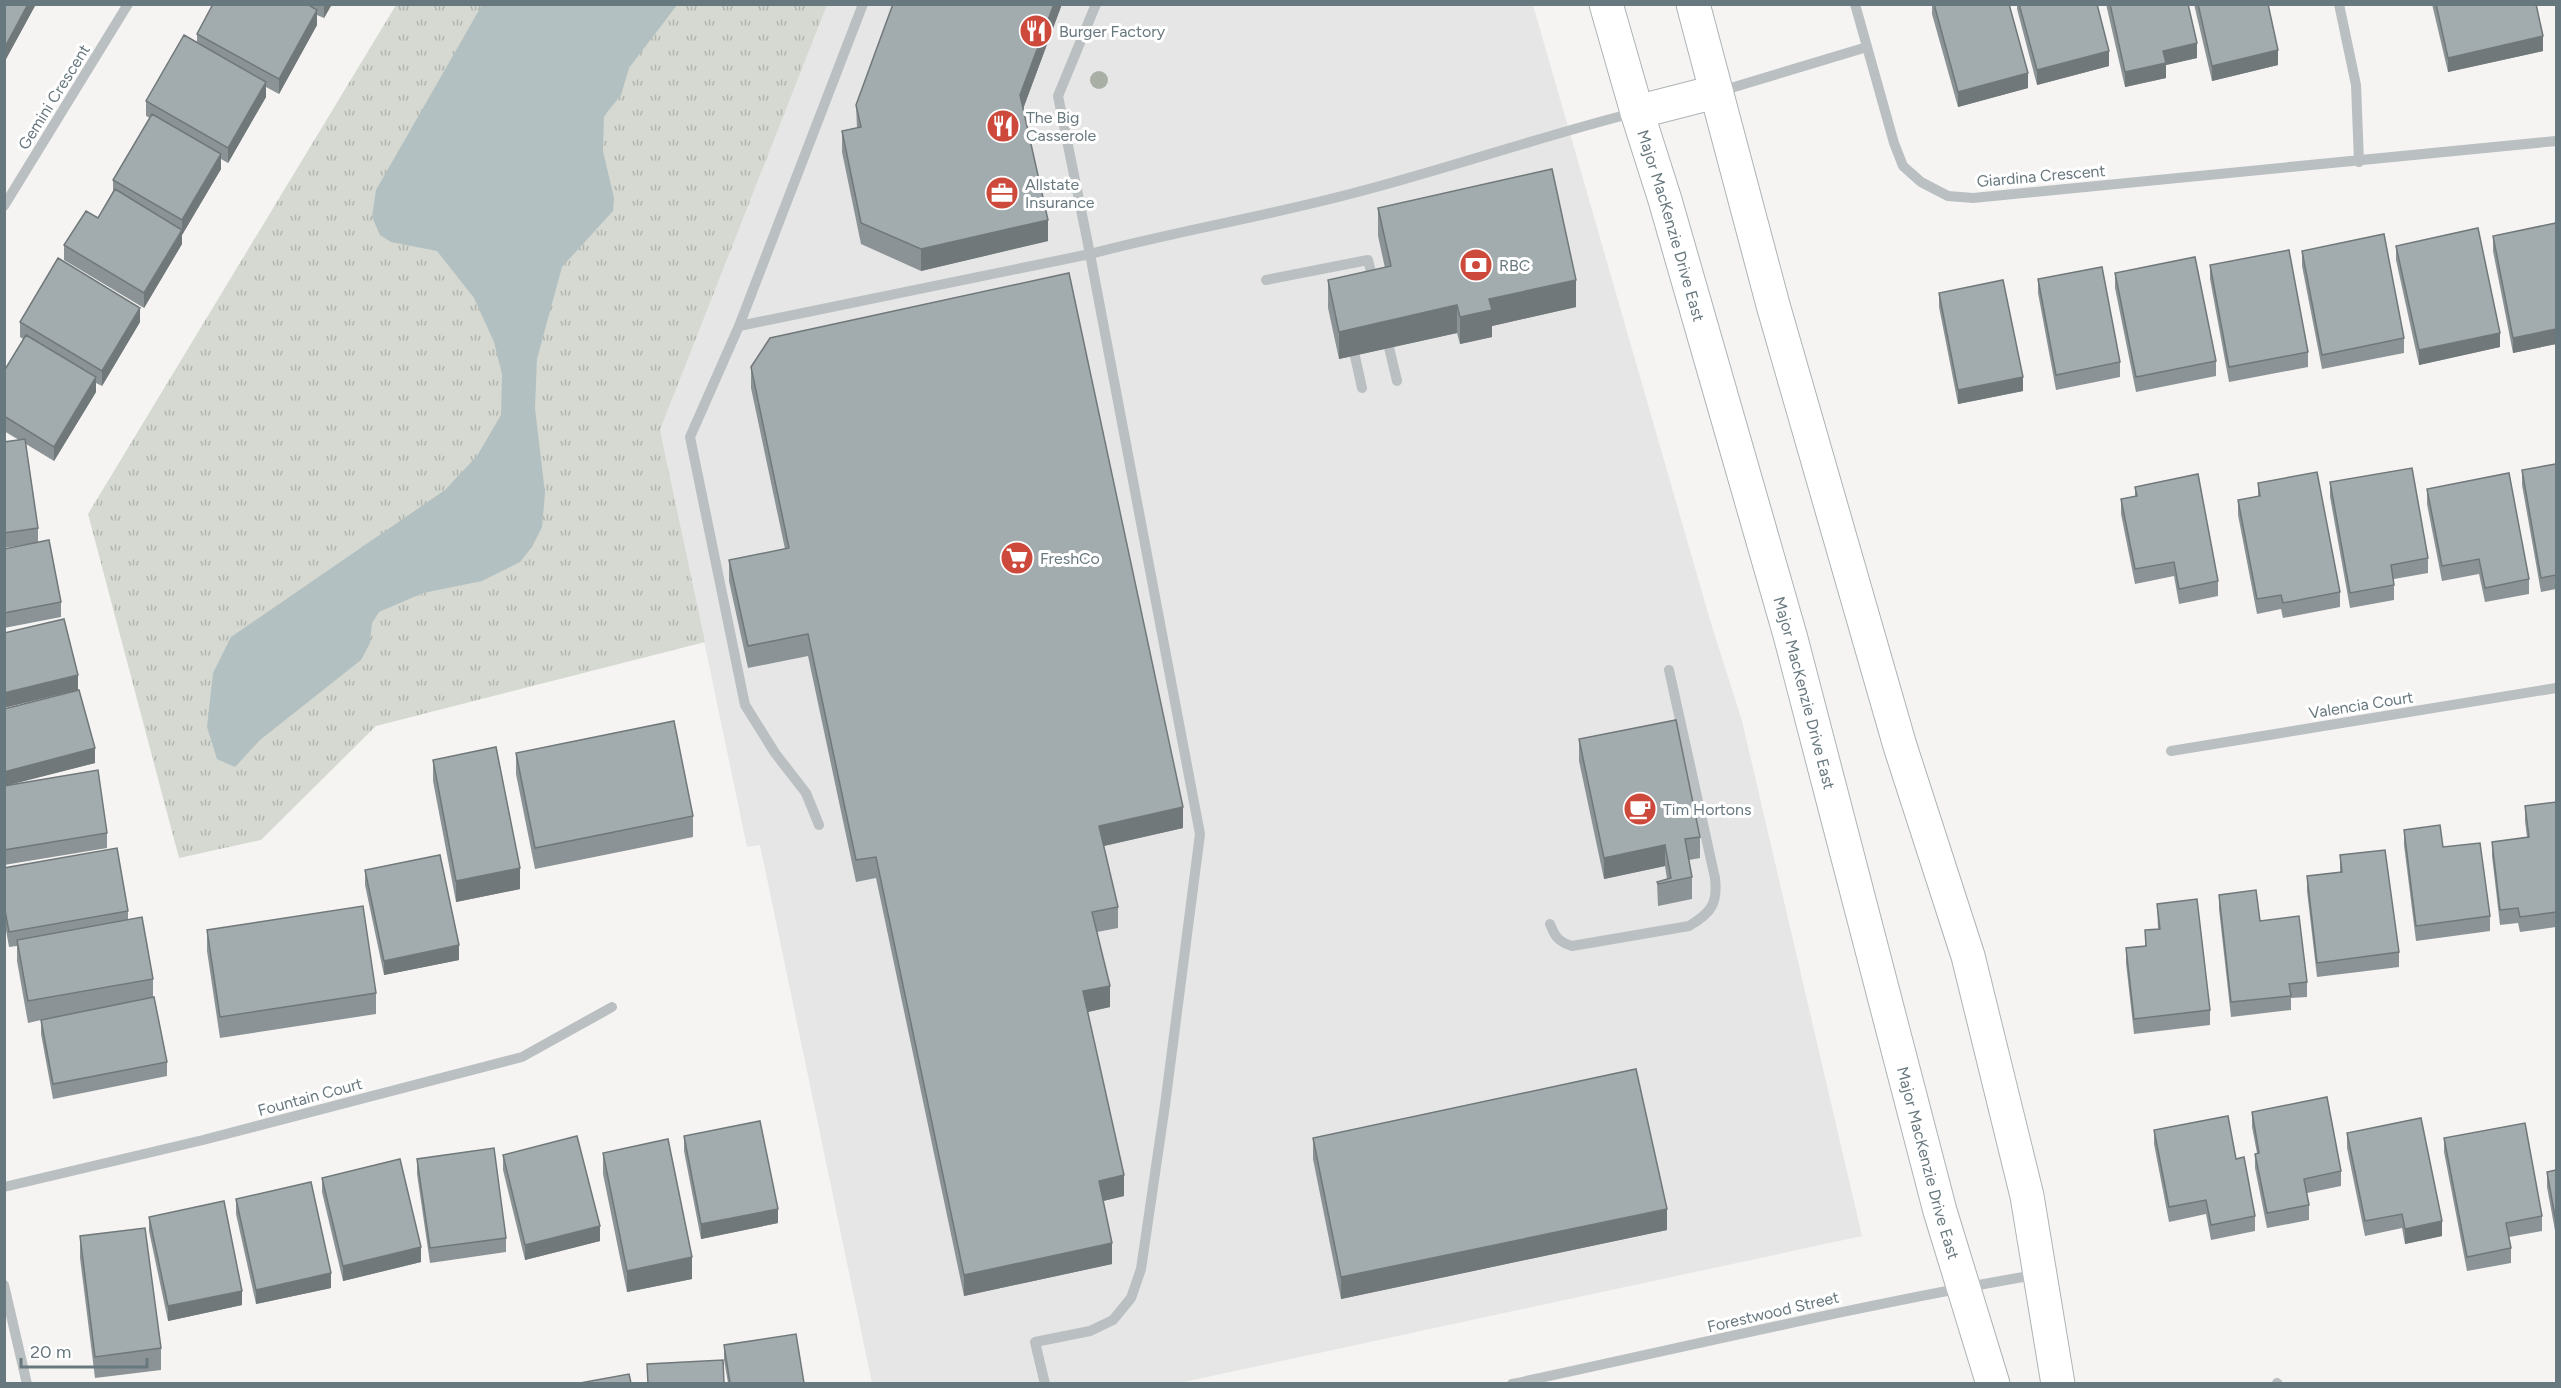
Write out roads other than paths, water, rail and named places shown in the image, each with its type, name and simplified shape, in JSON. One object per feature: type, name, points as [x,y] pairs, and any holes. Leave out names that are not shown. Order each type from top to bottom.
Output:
[{"type":"main road","name":"Major MacKenzie Drive East","points":[[1606,4],[1790,635],[1940,1211],[1993,1383]]},
{"type":"main road","points":[[1693,4],[1773,304],[1900,746],[1968,956],[2027,1196],[2058,1383]]},
{"type":"main road","points":[[1637,112],[1715,92]]},
{"type":"street","name":"Gemini Crescent","points":[[4,206],[128,4]]},
{"type":"street","points":[[819,825],[806,793],[775,753],[745,705],[690,437],[739,326],[863,4]]},
{"type":"street","points":[[1045,1383],[1035,1342],[1090,1331],[1113,1320],[1131,1298],[1141,1269],[1166,1105],[1200,834],[1058,96],[1096,4]]},
{"type":"street","name":"Giardina Crescent","points":[[1855,4],[1894,143],[1903,166],[1921,182],[1948,196],[1973,198],[2556,141]]},
{"type":"street","points":[[2339,4],[2356,85],[2359,162]]},
{"type":"street","points":[[1715,92],[1867,47]]},
{"type":"street","points":[[739,326],[1090,255],[1145,240],[1364,191],[1637,112]]},
{"type":"street","points":[[1266,280],[1335,272],[1368,260],[1376,295]]},
{"type":"street","points":[[1382,318],[1397,381]]},
{"type":"street","points":[[1349,329],[1362,388]]},
{"type":"street","points":[[1550,924],[1554,935],[1563,943],[1572,946],[1689,926],[1706,917],[1712,907],[1717,893],[1715,878],[1669,670]]},
{"type":"street","name":"Valencia Court","points":[[2171,751],[2556,688]]},
{"type":"street","name":"Fountain Court","points":[[4,1187],[203,1140],[522,1057],[612,1007]]},
{"type":"street","name":"Forestwood Street","points":[[1512,1383],[1743,1335],[1877,1303],[2041,1274]]},
{"type":"street","points":[[4,1285],[27,1383]]},
{"type":"place","name":"Burger Factory","points":[[1036,31]]},
{"type":"place","name":"The Big Casserole","points":[[1003,126]]},
{"type":"place","name":"Allstate Insurance","points":[[1002,193]]},
{"type":"place","name":"RBC","points":[[1476,265]]},
{"type":"place","name":"FreshCo","points":[[1017,558]]},
{"type":"place","name":"Tim Hortons","points":[[1640,809]]}]
